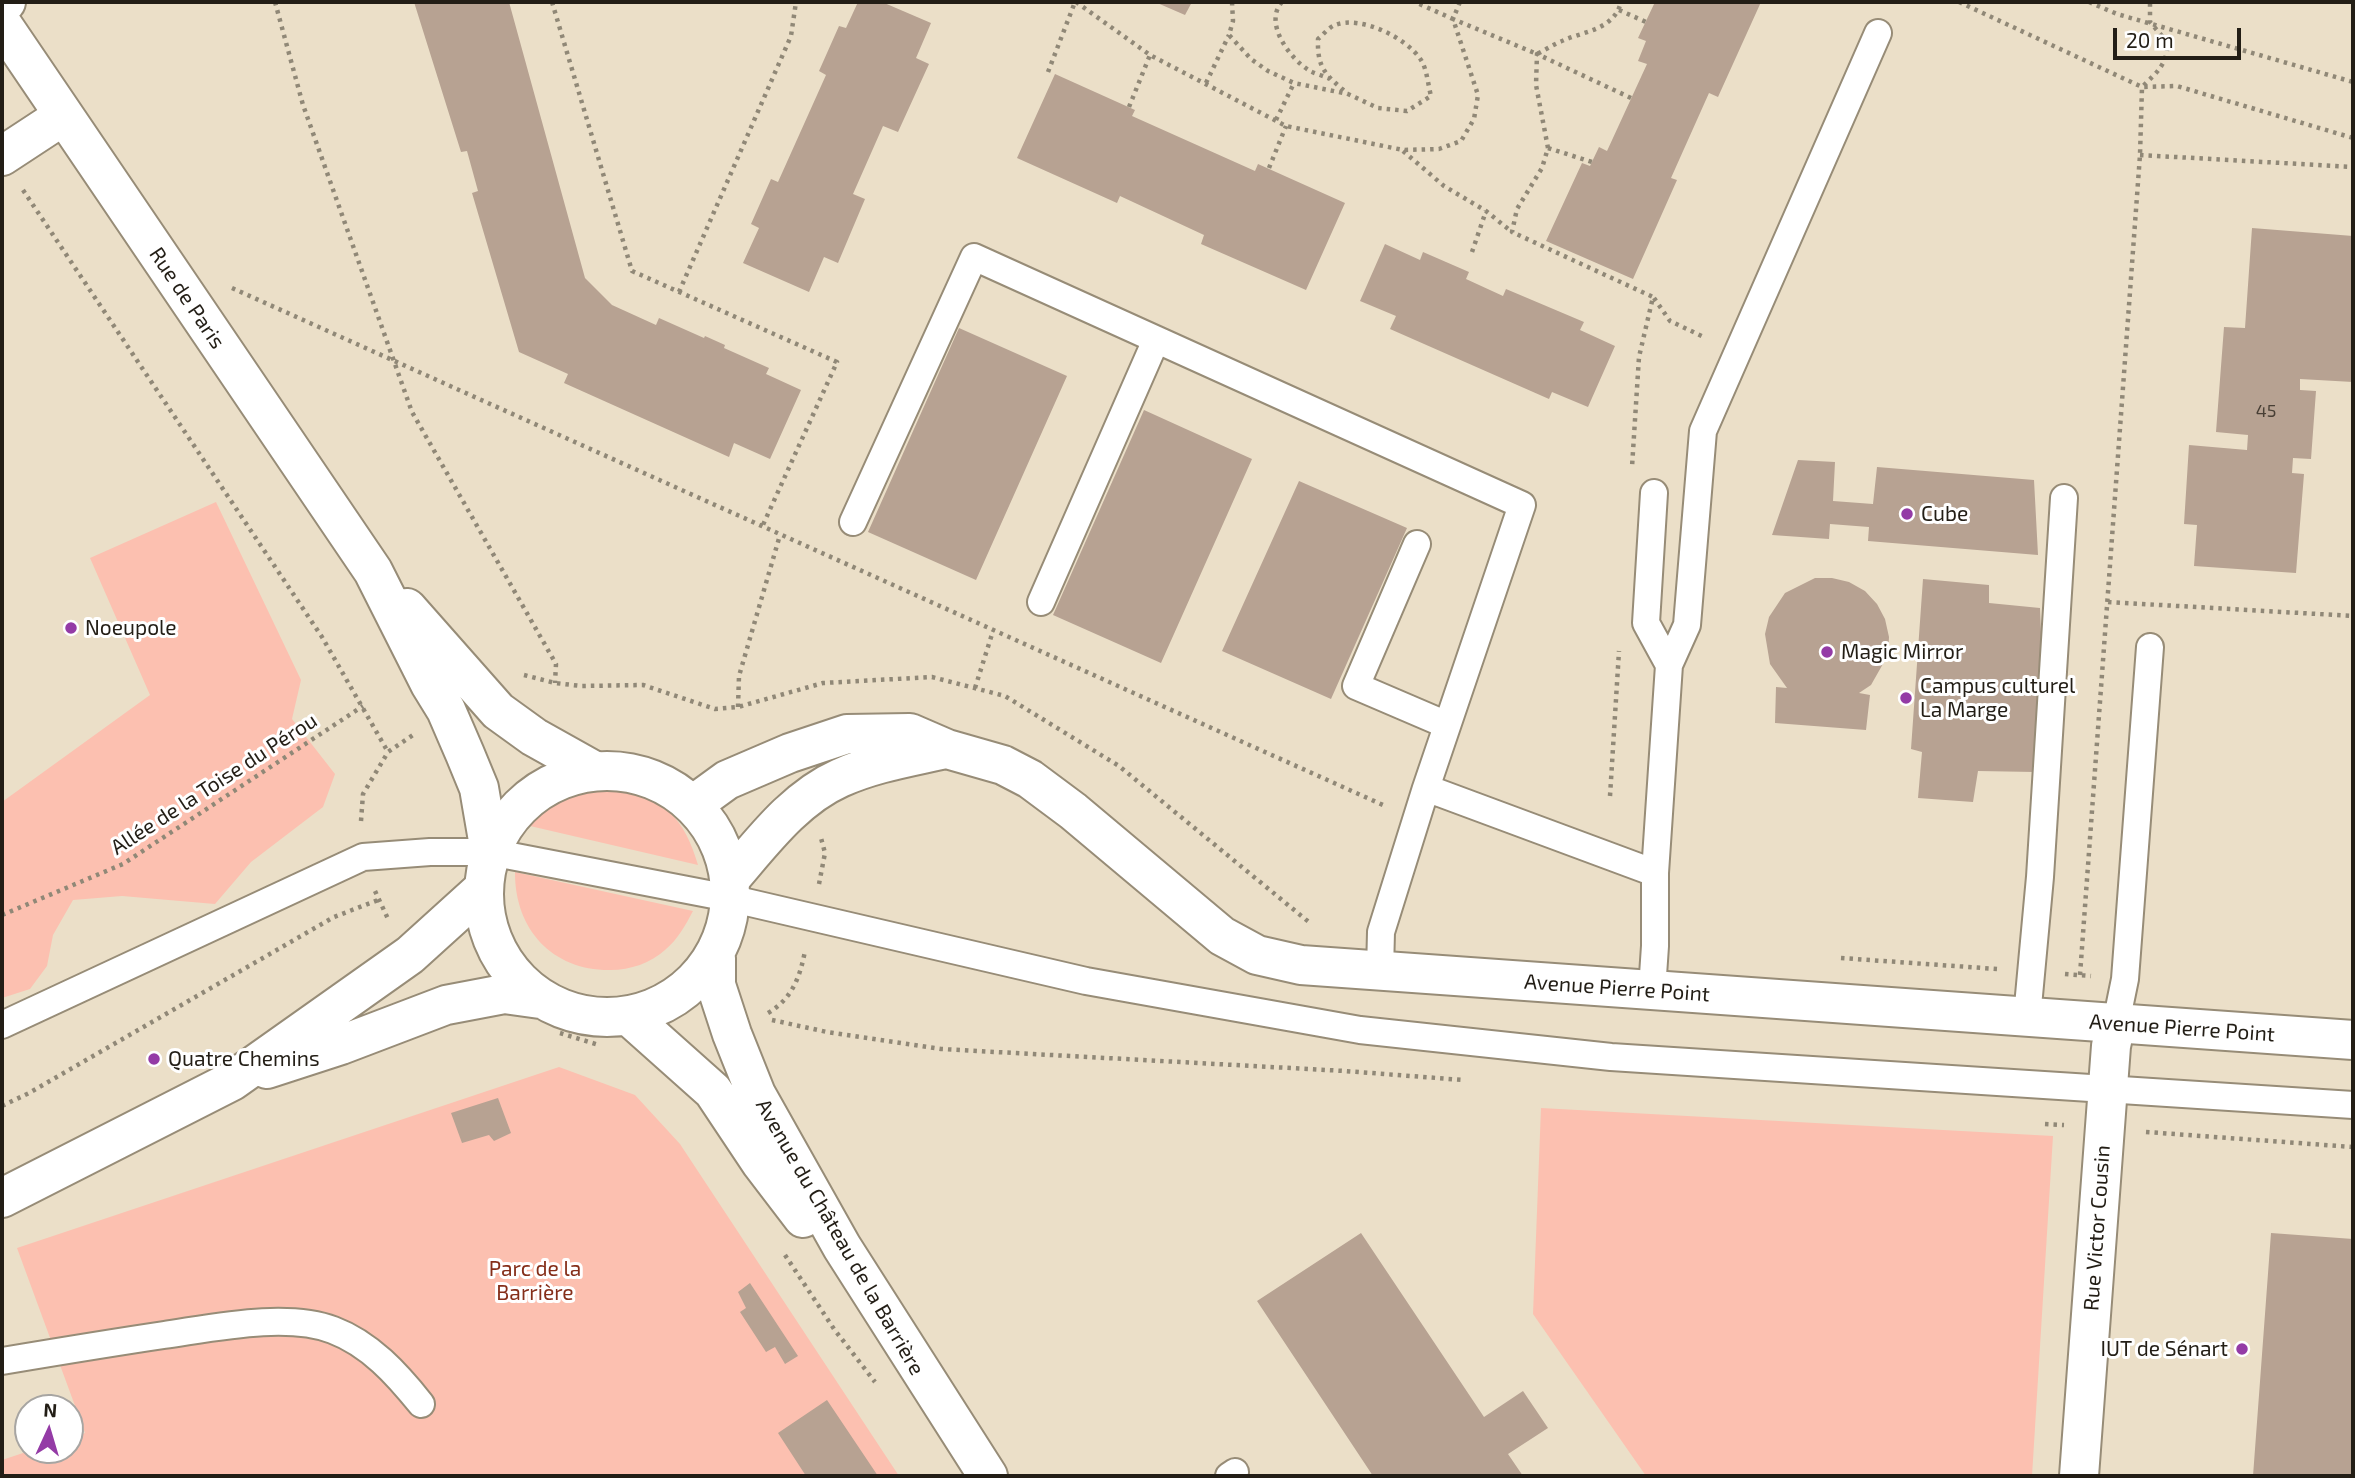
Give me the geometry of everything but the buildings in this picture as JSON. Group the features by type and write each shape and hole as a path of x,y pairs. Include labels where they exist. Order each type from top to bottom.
{"street":[{"name":"Rue de Paris","path":"2,24 373,571 498,711 534,737 593,770"},
{"path":"9,169 63,116"},
{"name":"Rue de Paris","path":"373,571 446,710 479,788 487,870 486,923 496,950 546,1015"},
{"name":"Avenue Pierre Point","path":"694,804 727,780 790,753 846,734 910,733 947,749 1003,765 1030,779 1073,811 1222,936 1257,955 1301,965 2353,1040"},
{"name":"Avenue Pierre Point","path":"731,888 771,832 810,796 838,779 867,767 947,749"},
{"path":"2,1198 232,1081 410,955 487,870 509,818 548,785 593,770 646,776 672,786 694,804 718,834 731,888 716,958 681,995 629,1017 546,1015 504,994 446,1005 341,1045 232,1081"},
{"name":"Avenue du Château de la Barrière","path":"716,958 716,985 756,1094 842,1247 933,1394 988,1476"},
{"name":"Avenue du Château de la Barrière","path":"629,1017 713,1091 761,1163 933,1394"},
{"name":"Rue Victor Cousin","path":"2078,1476 2107,1088 2116,1023"}],"lane":[{"path":"1652,990 1655,873 1669,665 1687,625 1703,431 1878,33"},
{"path":"853,522 974,257 1522,505 1426,788 1381,932 1380,971"},
{"path":"1041,602 1156,340"},
{"path":"1654,493 1647,623 1669,665"},
{"path":"2027,1017 2040,877 2064,498"},
{"path":"1417,544 1356,686 1447,725"},
{"path":"2116,1023 2125,979 2150,647"},
{"path":"1426,788 1655,873"},
{"path":"2,1025 363,857 430,852 487,870 731,888 1086,981 1360,1030 1611,1057 2353,1105"},
{"path":"2,1361 241,1324 295,1322 332,1329 364,1347 394,1371 421,1404"}],"path":[{"path":"275,2 303,105 412,412 556,664 555,683"},
{"path":"552,2 632,271 837,362 762,527"},
{"path":"679,292 791,36 796,2"},
{"path":"1048,72 1075,2 1150,55 1286,126 1402,150 1439,149 1461,141 1474,119 1478,95 1453,19 1460,2"},
{"path":"1206,83 1233,21 1232,2"},
{"path":"1282,2 1278,6 1276,27 1288,52 1309,71 1331,79"},
{"path":"1415,2 1631,98"},
{"path":"1537,54 1564,40 1598,30 1619,10 1621,2"},
{"path":"1959,2 2142,87 2177,86 2353,138"},
{"path":"2089,2 2117,14 2353,82"},
{"path":"2080,975 2140,155 2142,87 2164,65 2167,58 2168,43 2150,22 2150,2"},
{"path":"1619,10 1646,22"},
{"path":"1228,35 1251,60 1268,71 1294,82 1348,94 1378,108 1407,111 1430,96 1423,61 1407,44 1380,28 1358,24 1335,25 1318,39 1318,60 1331,79 1348,94"},
{"path":"1512,232 1517,209 1542,168 1548,148 1536,85 1537,54"},
{"path":"1129,107 1150,55"},
{"path":"1276,120 1294,82"},
{"path":"1269,168 1286,126"},
{"path":"1548,148 1592,162"},
{"path":"1402,150 1444,186 1486,211 1512,232 1653,297 1671,321 1736,352"},
{"path":"2140,155 2353,167"},
{"path":"9,169 321,638 388,752 419,731"},
{"path":"1472,252 1486,211"},
{"path":"231,288 1416,819"},
{"path":"1631,480 1639,357 1653,297"},
{"path":"738,707 739,676 780,536"},
{"path":"2108,602 2353,616"},
{"path":"975,688 993,631"},
{"path":"1610,796 1620,645"},
{"name":"Allée de la Toise du Pérou","path":"2,915 123,864 363,706"},
{"path":"2,1106 334,917 378,900"},
{"path":"546,1015 601,1046"},
{"path":"783,1253 834,1329 881,1390"}],"green space":[{"path":"216,502 301,680 292,719 335,774 323,807 251,862 215,904 122,896 73,900 53,935 47,966 30,989 2,998 2,802 150,695 90,558"},
{"path":"617,786 648,797 670,813 686,835 698,865 530,826 559,801 579,791"},
{"path":"515,872 693,911 674,941 653,959 625,969 590,968 555,955 530,929 517,894"},
{"name":"Parc de la Barrière","path":"559,1067 635,1095 680,1144 899,1476 2,1476 2,1460 14,1456 14,1464 84,1464 84,1394 71,1394 17,1248"},
{"path":"1541,1108 2053,1136 2032,1476 1646,1476 1533,1314"}],"place":[{"name":"Cube","path":"1907,514"},
{"name":"Noeupole","path":"71,628"},
{"name":"Magic Mirror","path":"1827,652"},
{"name":"Campus culturel La Marge","path":"1906,698"},
{"name":"Quatre Chemins","path":"154,1059"},
{"name":"IUT de Sénart","path":"2242,1349"}]}
